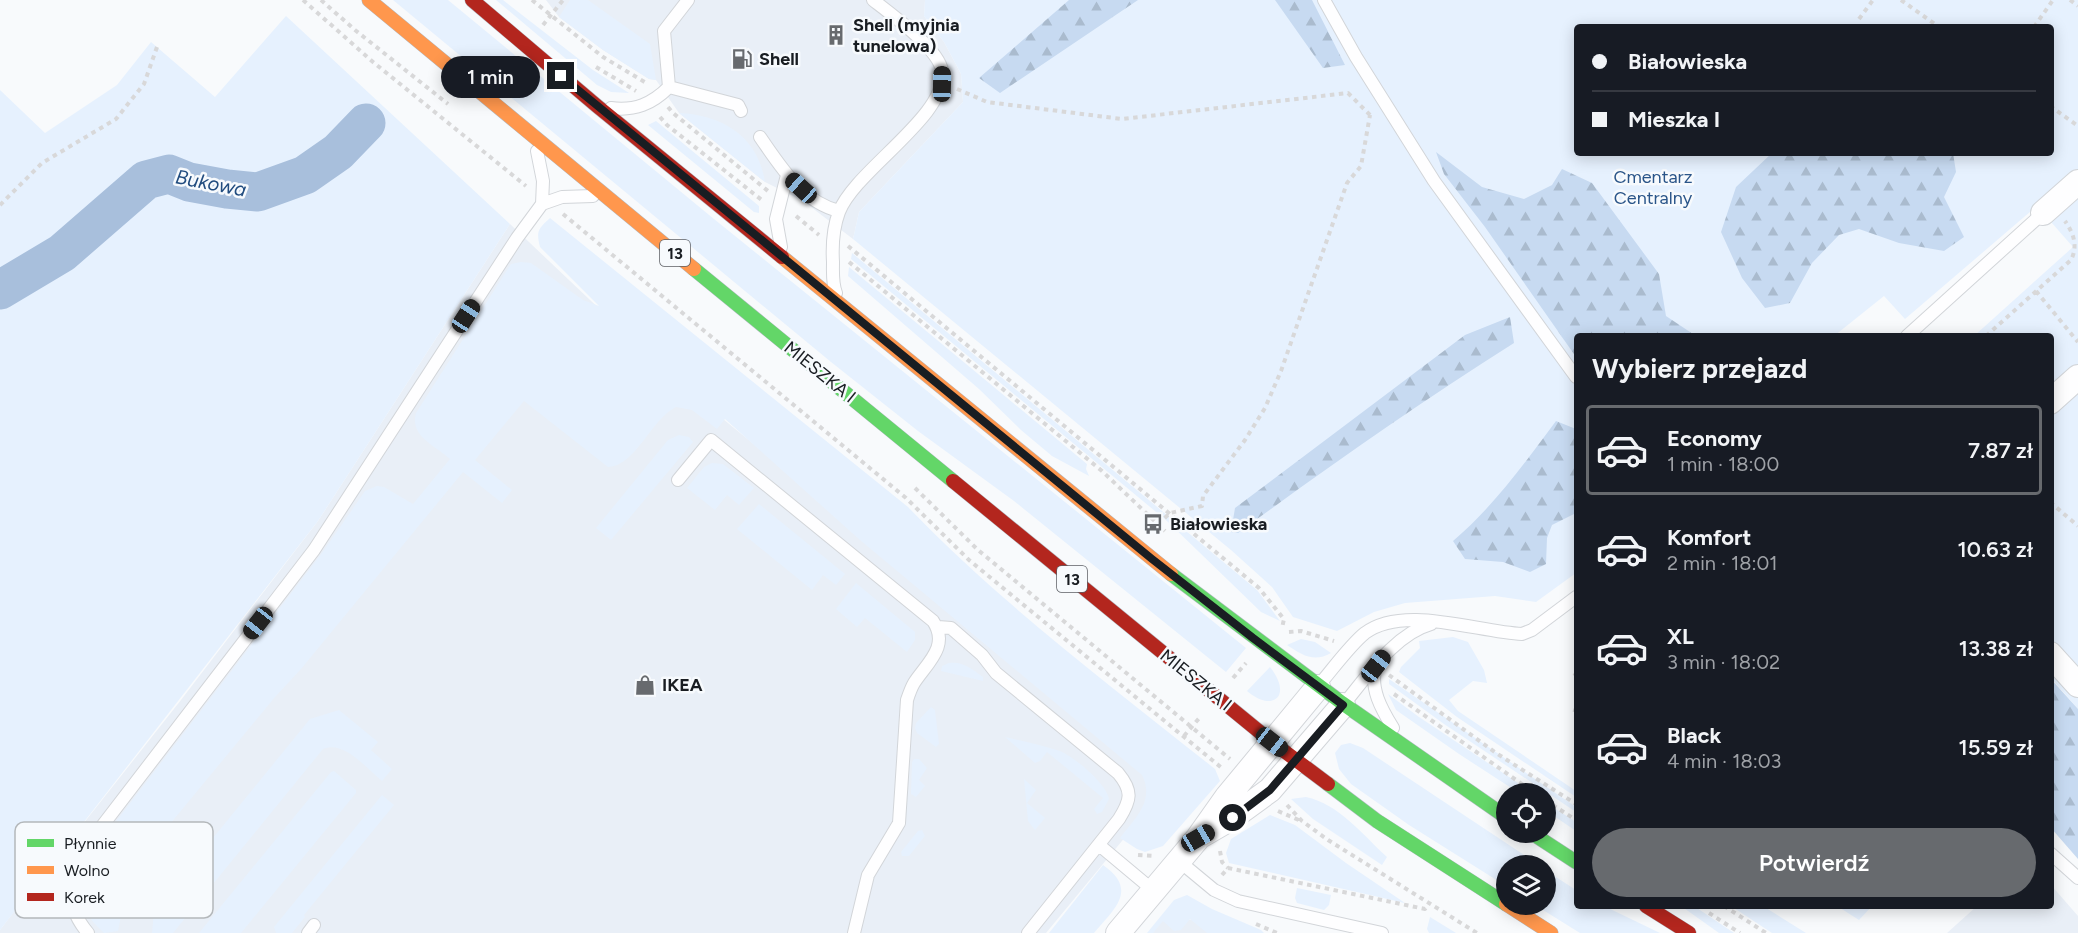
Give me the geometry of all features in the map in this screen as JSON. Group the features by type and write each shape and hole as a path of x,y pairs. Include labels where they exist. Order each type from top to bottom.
{"main road":[{"name":"MIESZKA I","path":"369,0 530,135 1272,742 1377,821 1496,898"},
{"path":"472,0 597,106 1155,562 1318,687 1418,759 1496,810"},
{"path":"1547,843 1574,861"},
{"path":"1651,909 1689,933"},
{"name":"MIESZKA I","path":"1523,915 1551,933"}],"street":[{"path":"2047,209 2078,182"},
{"path":"2054,399 2078,378"},
{"path":"2054,658 2078,685"},
{"path":"1198,838 1227,796 1318,687"},
{"path":"1118,933 1154,891 1170,857 1260,799 1296,761 1343,705"}],"lane":[{"path":"669,87 664,31 688,0"},
{"path":"846,309 835,291 833,280 833,241 839,211 849,195 926,113 942,84 942,70 936,56 902,22 873,0"},
{"path":"1324,0 1394,119 1434,181 1574,374"},
{"path":"597,106 613,109 640,107 649,104 669,87"},
{"path":"669,87 738,105 741,111"},
{"path":"105,822 314,550 517,238 544,201 542,169 530,135"},
{"path":"760,137 787,175 815,201 826,208 839,211"},
{"path":"787,175 776,219 777,235 787,261"},
{"path":"544,201 574,195 587,195 611,201"},
{"path":"1910,333 2047,209"},
{"path":"678,480 711,440 938,627 937,650 912,685 907,700 899,823 867,875 854,933"},
{"path":"1318,687 1363,635 1373,628 1393,622 1420,620 1522,634 1532,630 1574,598"},
{"path":"1418,759 1397,734 1381,707 1374,680 1393,646 1421,627 1441,623"},
{"path":"938,627 951,628 982,655 996,673 1118,773 1129,789 1128,802 1119,819 1028,933"},
{"path":"1343,705 1381,670"},
{"path":"1099,845 1154,891"},
{"path":"1170,857 1214,890 1238,902 1382,933"},
{"path":"2054,857 2078,878"},
{"path":"77,918 88,933"}],"path":[{"path":"303,0 373,62 906,498 969,560 1228,774"},
{"path":"321,0 453,108"},
{"path":"532,0 603,57 653,87"},
{"path":"543,26 563,0"},
{"path":"1859,19 1873,0"},
{"path":"1901,0 1935,24"},
{"path":"2036,24 2053,0"},
{"path":"2070,0 2078,6"},
{"path":"0,205 42,163 116,119 144,84 157,47"},
{"path":"942,84 987,102 1122,119 1348,93 1370,115 1394,119"},
{"path":"2054,109 2078,126"},
{"path":"673,113 765,189"},
{"path":"1158,524 1170,513 1202,506 1203,496 1245,440 1265,408 1281,371 1347,183 1361,166 1370,115"},
{"path":"660,117 763,201"},
{"path":"1989,333 2076,253 2077,245 2074,235 2047,209"},
{"path":"796,216 833,241 1170,513 1259,588 1284,619 1280,632 1314,633 1329,641"},
{"path":"833,241 1102,471 1166,532"},
{"path":"2036,291 2078,342"},
{"path":"915,487 978,550 1237,765"},
{"path":"2054,505 2078,526"},
{"path":"1381,670 1496,753 1574,803"},
{"path":"1390,691 1520,783"},
{"path":"1184,736 1192,727"},
{"path":"1282,800 1302,821 1328,840 1477,933"},
{"path":"1556,807 1574,819"},
{"path":"1273,808 1302,821"},
{"path":"1108,834 1134,854 1147,857 1170,857"},
{"path":"1729,909 1766,933"},
{"path":"1704,910 1740,933"}],"shaded area":[{"path":"546,0 925,0 924,16 944,42 961,74 963,102 859,212 853,239 803,201 765,182 679,113 656,80 649,79 603,50 559,17"},
{"path":"510,224 668,374 1169,784 1046,933 0,933 15,910 15,918 213,918 213,822 85,822 318,521"},
{"path":"2054,888 2078,916 2078,933 1947,933 1974,909 2054,909"},
{"path":"1162,919 1221,920 1261,933 1150,933"}],"green space":[{"path":"393,0 448,0 714,219 1246,648 1226,672 1014,501 918,431 831,362"},
{"path":"496,0 503,0 593,70 629,93 611,92 597,85"},
{"path":"570,0 588,0 650,44 656,80 649,79 603,50 559,17"},
{"name":"Cmentarz Centralny","path":"925,0 2078,0 2078,709 2054,681 2054,333 1977,333 2073,247 2037,206 1905,319 1884,296 1838,333 1574,333 1574,574 1536,602 1495,596 1405,603 1374,612 1337,631 1293,617 1272,587 1231,550 853,239 859,212 963,102 961,74 944,42 924,16"},
{"path":"1069,0 1138,0 1000,93 979,78"},
{"path":"1275,0 1312,0 1345,65 1323,68"},
{"path":"286,16 510,224 318,521 84,822 15,822 15,911 0,930 0,90 45,133 117,85 151,42 215,97"},
{"path":"679,113 710,118 736,131 755,152 765,182"},
{"path":"656,121 759,206 759,213 754,212 648,125"},
{"path":"1436,152 1482,187 1524,199 1552,185 1562,169 1592,183 1659,274 1666,316 1692,333 1574,333 1574,354 1485,227 1444,174"},
{"path":"1769,156 1953,156 1956,172 1944,197 1964,237 1944,251 1899,243 1859,229 1839,235 1812,263 1790,303 1765,308 1742,278 1721,232 1736,187"},
{"path":"550,218 908,507 980,577 1018,610 1215,769 1220,781 1163,846 1145,852 1120,838 1145,801 1145,784 1142,775 860,540 725,419 717,429 692,410 676,407 659,421 627,459 618,465 608,467 524,401 475,460 512,490 502,503 463,472 172,822 116,822 322,553 365,491 377,486 384,487 413,504 450,459 420,434 416,428 416,413 511,264 531,263 583,300 599,306 540,247 538,237 543,225"},
{"path":"852,253 1257,590 1280,621 1261,612 1167,521 851,259"},
{"path":"849,267 1087,464 1086,469 1089,476 1052,456 1021,430 979,389 848,276"},
{"path":"1510,317 1514,343 1374,436 1238,533 1231,532 1235,508 1465,335"},
{"path":"1556,421 1574,428 1574,514 1552,525 1547,538 1546,564 1530,572 1503,562 1465,559 1453,541 1495,499"},
{"path":"679,435 689,437 693,442 611,540 596,528 668,440"},
{"path":"712,463 723,464 754,488 739,505 727,495 715,510 687,488 704,467"},
{"path":"759,504 845,574 836,585 823,575 812,590 737,529"},
{"path":"856,583 915,632 915,640 907,652 865,618 857,627 836,609"},
{"path":"1453,637 1468,642 1484,670 1487,683 1473,681 1449,700 1458,711 1574,790 1574,796 1457,717 1399,672 1420,648 1419,641"},
{"path":"1301,639 1315,642 1331,653 1314,658 1303,655 1287,645"},
{"path":"949,663 967,666 983,677 983,681 941,671 942,666"},
{"path":"1270,667 1277,677 1280,693 1272,701 1265,701 1247,691"},
{"path":"1389,679 1541,783 1532,783 1389,684"},
{"path":"2054,682 2078,709 2078,859 2054,831"},
{"path":"1388,694 1518,783 1504,783 1396,710"},
{"path":"931,707 935,710 939,744 936,747 917,733 915,728 916,723"},
{"path":"339,710 378,742 371,750 392,769 382,781 347,752 331,747 323,749 213,884 213,838 310,719"},
{"path":"1005,737 1060,751 1081,765 1107,793 1109,799 1102,812 1097,814 1094,809 1103,798 1047,752 1040,761 1035,763"},
{"path":"1350,743 1363,748 1496,836 1496,843 1506,843 1524,855 1496,855 1496,880 1409,825 1351,784 1339,769 1335,753 1341,745"},
{"path":"914,759 919,759 927,768 919,780 925,786 916,797 911,794"},
{"path":"334,771 356,790 356,793 241,933 199,933 213,918"},
{"path":"1024,779 1036,790 1027,803 1045,818 1035,830 1028,821"},
{"path":"1556,793 1574,806 1574,811 1556,799"},
{"path":"382,795 394,805 304,915 305,917 292,933 276,933 274,927"},
{"path":"1306,797 1329,806 1350,821 1387,857 1382,865 1313,819 1291,799"},
{"path":"1556,809 1574,821 1574,830 1556,817"},
{"path":"1270,815 1295,825 1405,903 1229,863 1226,853 1231,839"},
{"path":"922,830 925,836 909,856 902,856 901,852 918,831"},
{"path":"1103,865 1114,874 1120,883 1121,891 1120,899 1109,916 1094,933 1049,933"},
{"path":"1556,877 1574,889 1574,909 1610,909 1660,933 1580,933 1551,915 1556,915"},
{"path":"1297,888 1331,895 1329,905 1324,910 1297,903 1295,898"},
{"path":"1187,895 1264,933 1207,933 1190,919 1181,930 1174,931 1163,921 1153,933 1147,933 1174,900"},
{"path":"1685,909 1698,909 1734,933 1719,933"},
{"path":"1736,909 1768,909 1806,933 1772,933"},
{"path":"1842,909 1869,909 1859,920"},
{"path":"1430,917 1456,933 1429,933 1427,929"},
{"path":"90,918 121,918 118,931 104,933"},
{"path":"153,918 185,918 173,933 152,933"}],"waterway":[{"name":"Bukowa","path":"0,290 62,253 146,180 169,174 189,182 258,192 305,175 338,152 366,123"}],"traffic: fast":[{"path":"694,269 953,481"},
{"path":"1171,574 1342,703 1496,810"},
{"path":"1328,784 1377,821 1496,898"},
{"path":"1547,843 1574,861"}],"traffic: slow":[{"path":"369,0 694,269"},
{"path":"782,257 1171,574"},
{"path":"1523,915 1551,933"}],"traffic: jam":[{"path":"472,0 597,106 782,257"},
{"path":"953,481 1272,742 1328,784"},
{"path":"1651,909 1689,933"}],"place":[{"name":"Shell (myjnia tunelowa)","path":"836,35"},
{"name":"Shell","path":"742,59"},
{"name":"Białowieska","path":"1153,524"},
{"name":"IKEA","path":"645,685"}],"route":[{"path":"561,76 1152,559 1343,705 1270,790 1233,818"}]}
